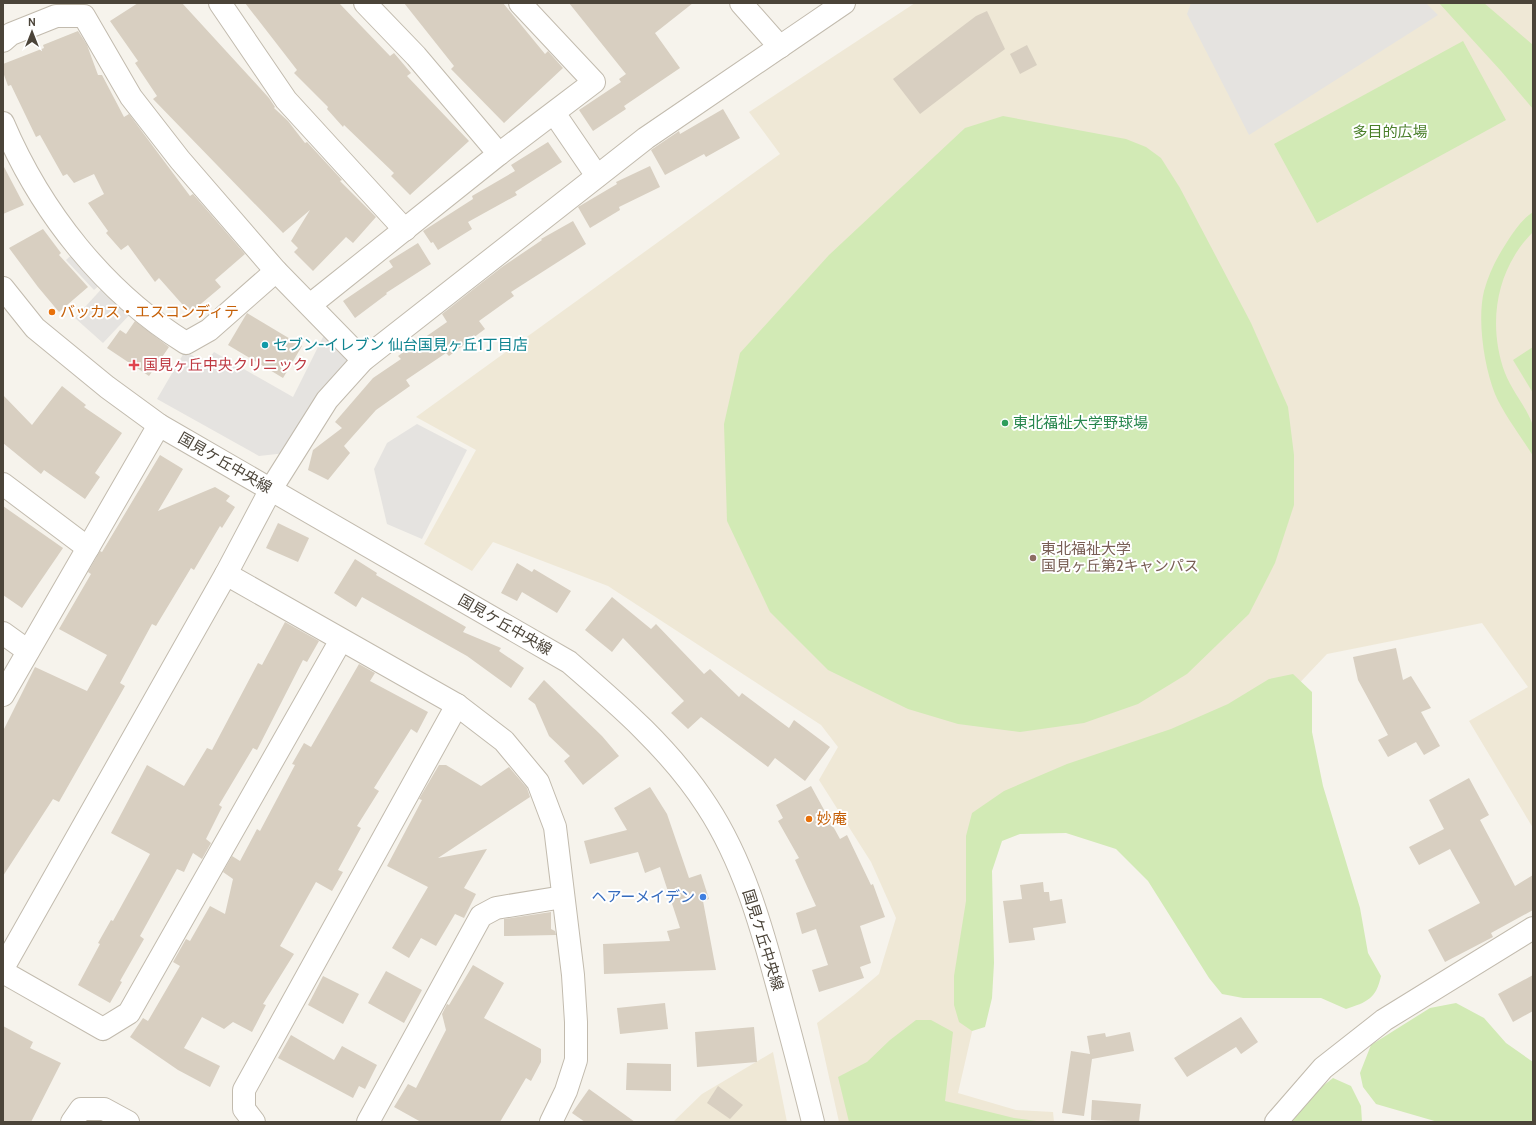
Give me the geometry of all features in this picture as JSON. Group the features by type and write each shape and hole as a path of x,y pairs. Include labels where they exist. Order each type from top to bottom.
{"street":[{"path":"220,3 286,100 405,230"},
{"path":"365,3 416,56 499,154"},
{"path":"310,305 499,154 594,82 520,3"},
{"path":"741,3 780,47"},
{"path":"3,968 226,574 271,489 327,400 363,360 646,138 844,3"},
{"path":"3,41 11,34 56,16 84,16 131,97 180,160 276,270 363,360"},
{"path":"554,113 597,176"},
{"path":"3,122 17,155 72,243 121,295 160,327 186,343 209,330 276,270"},
{"name":"国見ケ丘中央線","path":"3,288 35,328 107,387 159,425 569,662 622,708 675,764 707,806 737,862 760,921 813,1122"},
{"path":"3,695 159,425"},
{"path":"3,484 88,548"},
{"path":"226,574 457,705 504,741 538,782 555,827 573,975 576,1022 576,1060 566,1091 551,1122"},
{"path":"3,633 28,651"},
{"path":"3,972 103,1029 129,1014 341,640"},
{"path":"254,1122 244,1109 244,1090 457,705"},
{"path":"368,1122 481,916 496,908 563,897"},
{"path":"1276,1122 1323,1068 1384,1020 1533,928"},
{"path":"72,1122 81,1109 104,1109 128,1122"}],"shaded area":[{"name":"東北福祉大学 国見ヶ丘第2キャンパス","path":"915,3 1533,3 1533,828 1469,721 1528,687 1482,623 1327,654 1272,712 973,837 991,949 958,1093 1016,1110 1053,1112 1054,1122 839,1122 817,1023 879,974 896,918 871,862 819,780 838,747 821,725 608,586 493,542 472,571 424,544 476,450 416,417 780,154 749,112"},
{"path":"1191,3 1426,3 1438,15 1249,135 1187,14"},
{"path":"76,251 104,281 94,290 66,260"},
{"path":"106,284 134,310 103,343 75,318"},
{"path":"324,335 347,353 348,363 286,453 259,456 157,399 185,351 205,363 214,352 293,397"},
{"path":"417,424 467,450 422,539 387,524 374,469 387,443"},
{"path":"773,1052 787,1122 673,1122 702,1094"}],"green space":[{"path":"1439,3 1484,3 1533,45 1533,109 1501,71"},
{"name":"多目的広場","path":"1463,41 1506,120 1317,223 1274,144"},
{"name":"東北福祉大学野球場","path":"1003,116 1126,139 1146,147 1161,158 1180,188 1251,323 1288,407 1294,455 1294,505 1275,563 1249,614 1187,674 1138,704 1084,723 1020,732 958,724 908,709 828,670 770,612 727,521 724,424 740,353 829,255 965,128"},
{"path":"1533,212 1533,232 1520,247 1510,263 1498,298 1496,317 1497,336 1505,373 1526,410 1533,427 1533,456 1508,418 1495,394 1485,357 1481,315 1484,291 1494,265 1515,230 1525,218"},
{"path":"1533,347 1533,393 1513,360"},
{"path":"1293,674 1312,692 1312,732 1323,786 1360,908 1368,953 1381,976 1379,984 1373,995 1365,1002 1346,1009 1321,998 1243,998 1222,994 1209,978 1148,881 1116,849 1066,833 1020,834 1002,841 992,871 994,963 992,998 985,1027 972,1031 959,1022 954,1005 954,976 966,901 966,836 972,813 1004,791 1067,764 1171,729 1228,704 1269,679"},
{"path":"1456,1003 1484,1018 1506,1043 1533,1062 1533,1122 1438,1122 1376,1104 1363,1087 1360,1073 1371,1045 1430,1008"},
{"path":"916,1020 931,1020 953,1032 945,1101 1014,1118 1044,1122 849,1122 838,1077 867,1062 890,1040"},
{"path":"1333,1078 1351,1086 1361,1106 1362,1122 1288,1122 1310,1096"}],"building":[{"path":"138,3 182,3 269,98 275,107 274,108 288,121 305,143 307,142 342,180 340,181 376,217 353,243 346,237 313,271 294,252 298,248 291,241 310,210 283,233 153,99 157,96 135,63 138,61 110,21"},
{"path":"245,3 339,3 390,56 394,53 411,73 407,76 469,141 410,195 391,176 394,173 344,125 343,127 327,109 328,107 294,73 297,70"},
{"path":"404,3 503,3 545,54 548,51 563,68 504,123 451,69 454,66"},
{"path":"569,3 693,3 655,33 680,68 624,106 626,109 593,131 579,110 621,82 619,79 626,74"},
{"path":"987,11 1005,49 920,114 893,79 976,16"},
{"path":"78,31 87,45 98,75 102,75 124,117 129,114 190,196 193,194 245,254 215,280 221,287 190,313 159,278 155,282 128,245 121,250 106,233 108,231 88,203 104,194 94,174 74,183 67,174 63,176 40,135 36,137 11,85 8,86 3,72 3,64 44,48 43,45"},
{"path":"1027,45 1037,65 1020,74 1010,54"},
{"path":"723,109 740,138 706,157 704,154 665,175 651,150 679,131 680,134"},
{"path":"548,142 562,162 515,192 517,195 468,222 472,229 438,250 433,242 431,243 423,231 473,199 472,196 515,171 511,165"},
{"path":"3,165 24,205 3,214"},
{"path":"650,166 660,187 619,207 620,210 590,228 578,207 617,184 616,182"},
{"path":"573,221 586,244 511,292 514,296 479,321 485,329 449,356 446,353 406,380 410,386 376,410 344,446 350,453 328,480 308,470 313,450 342,428 335,422 373,378 401,359 398,356 447,322 442,314 475,288 502,267 542,240 541,239"},
{"path":"43,229 61,253 59,255 88,287 59,312 9,248"},
{"path":"418,243 431,264 386,293 387,294 355,318 343,301 393,267 389,261"},
{"name":"セブン-イレブン 仙台国見ヶ丘1丁目店","path":"247,313 302,346 283,378 228,345"},
{"path":"135,321 169,347 149,376 107,348 120,330 126,334"},
{"path":"62,386 86,405 84,407 122,433 95,473 100,477 85,499 44,470 41,474 3,443 3,395 32,425"},
{"path":"160,455 183,469 158,511 215,487 230,496 226,501 235,507 222,528 220,526 194,570 191,568 156,626 152,624 120,683 125,686 59,802 53,799 3,876 3,731 35,667 87,691 107,655 59,629 91,574 88,572 100,551 102,552"},
{"path":"3,506 63,548 22,608 3,595"},
{"path":"278,523 309,538 298,562 266,548"},
{"path":"355,559 377,573 376,575 466,627 463,632 501,648 499,651 524,668 511,688 467,656 362,597 356,607 334,593"},
{"path":"517,563 532,572 534,569 571,591 557,613 522,592 517,601 501,593"},
{"path":"612,597 651,629 656,624 704,674 710,669 739,697 742,693 789,728 794,720 830,747 805,781 775,758 768,767 701,717 688,729 671,713 684,701 623,638 612,652 585,630"},
{"path":"285,622 319,641 307,662 303,660 257,750 253,748 219,805 222,807 206,839 211,843 202,859 193,853 184,872 177,869 140,936 144,939 120,981 122,982 110,1003 78,985 100,944 98,943 111,920 113,921 150,854 111,833 147,765 184,786 207,748 212,750 258,663 262,665"},
{"path":"1396,648 1403,680 1411,676 1431,708 1421,712 1440,746 1424,755 1416,742 1388,757 1378,740 1388,735 1358,680 1353,657"},
{"path":"359,664 375,673 370,681 428,712 417,733 411,729 374,788 379,791 357,826 361,828 338,870 343,872 332,891 316,882 280,946 294,954 263,1004 266,1005 252,1032 233,1022 224,1029 202,1017 184,1048 220,1066 210,1087 178,1070 130,1037 143,1018 148,1021 180,966 173,962 186,939 190,941 210,906 225,914 233,879 223,872 232,856 240,861 257,829 260,831 295,765 292,764 304,743 311,747"},
{"path":"544,680 602,736 619,756 583,785 564,761 570,756 549,736 535,704 528,699"},
{"path":"439,765 446,765 481,786 509,767 527,788 530,797 438,858 487,849 464,888 476,894 464,918 455,914 436,946 421,938 409,958 392,948 428,887 387,866 422,800 419,799"},
{"path":"1469,778 1489,815 1480,820 1515,886 1533,875 1533,910 1491,933 1493,937 1445,962 1428,930 1480,903 1450,849 1419,865 1409,847 1444,829 1429,800"},
{"path":"811,786 840,839 847,835 871,885 873,884 885,917 860,926 871,963 860,967 864,978 819,992 812,970 828,965 816,929 802,934 796,913 816,906 795,860 799,858 778,821 783,818 776,805"},
{"path":"650,787 667,814 689,878 701,874 709,899 703,901 716,970 604,974 603,944 670,941 667,931 680,928 660,867 645,873 638,852 590,864 584,841 627,830 614,808"},
{"path":"1043,882 1044,892 1049,892 1050,901 1062,899 1066,923 1033,928 1035,940 1009,943 1003,901 1022,899 1020,885"},
{"path":"551,912 551,929 555,931 556,935 504,936 504,919"},
{"path":"473,965 504,983 484,1018 541,1049 541,1062 531,1081 526,1078 500,1122 421,1122 394,1107 408,1084 416,1088 446,1030 442,1014"},
{"path":"386,971 422,990 404,1023 368,1003"},
{"path":"1533,975 1533,1011 1513,1022 1498,994"},
{"path":"323,976 359,994 343,1024 308,1005"},
{"path":"665,1003 668,1029 620,1034 617,1008"},
{"path":"1241,1017 1258,1042 1241,1054 1236,1047 1187,1077 1174,1058"},
{"path":"3,1026 33,1042 30,1048 61,1063 31,1122 3,1122"},
{"path":"754,1027 757,1062 697,1067 695,1032"},
{"path":"1130,1032 1134,1051 1092,1059 1084,1116 1062,1113 1071,1051 1090,1054 1087,1036 1105,1033 1106,1037"},
{"path":"291,1035 334,1060 342,1046 377,1065 365,1089 359,1086 353,1098 278,1058"},
{"path":"627,1063 671,1064 671,1091 626,1090"},
{"path":"718,1086 743,1105 730,1119 707,1103"},
{"path":"589,1089 635,1122 585,1122 572,1113"},
{"path":"1092,1100 1141,1104 1139,1122 1091,1120"}],"place":[{"name":"バッカス・エスコンディテ","path":"52,312"},
{"name":"セブン-イレブン 仙台国見ヶ丘1丁目店","path":"265,345"},
{"name":"国見ヶ丘中央クリニック","path":"134,365"},
{"name":"東北福祉大学野球場","path":"1005,423"},
{"name":"東北福祉大学 国見ヶ丘第2キャンパス","path":"1033,558"},
{"name":"妙庵","path":"809,819"},
{"name":"ヘアーメイデン","path":"703,897"}]}
